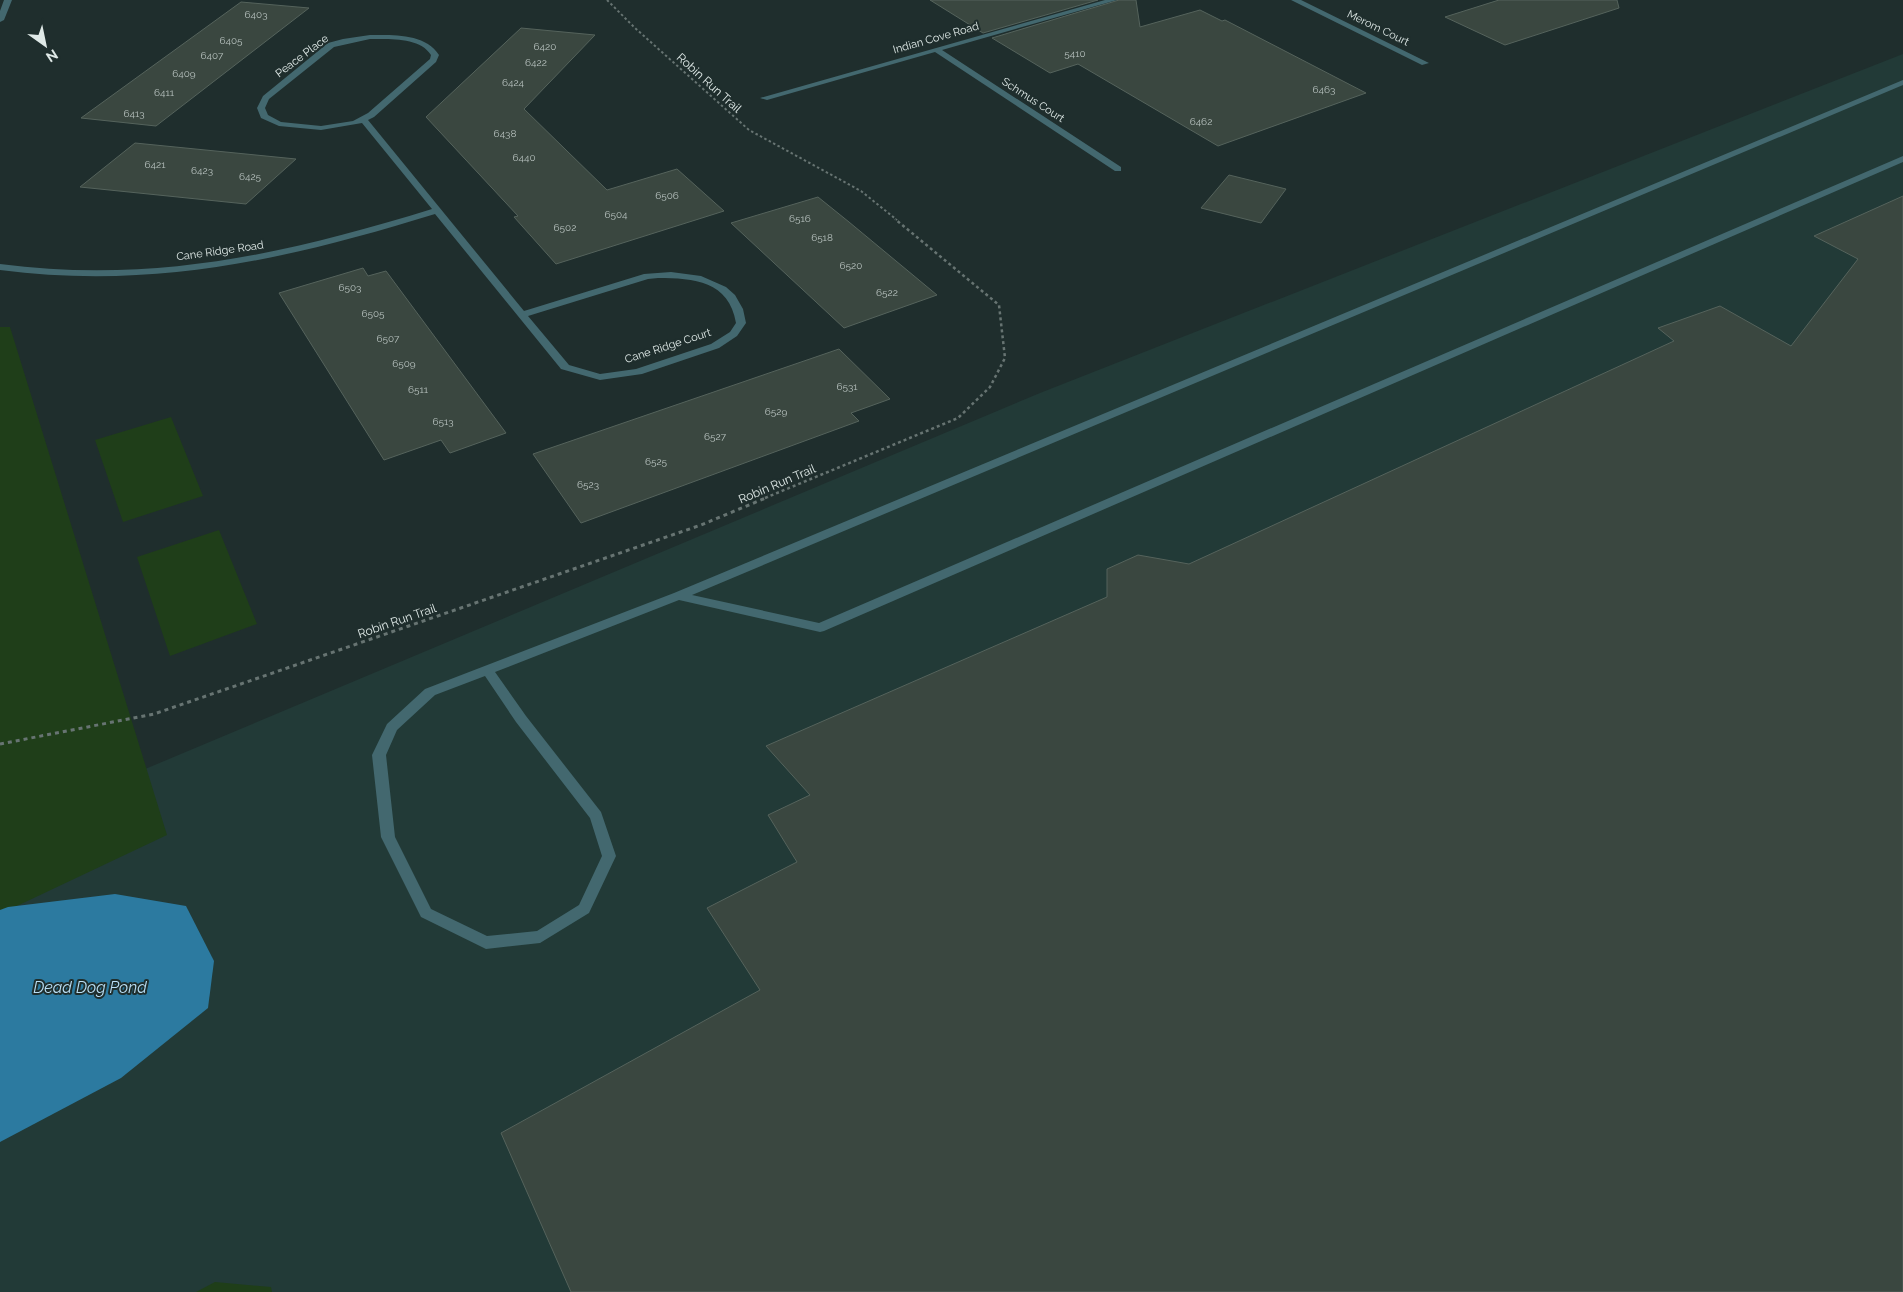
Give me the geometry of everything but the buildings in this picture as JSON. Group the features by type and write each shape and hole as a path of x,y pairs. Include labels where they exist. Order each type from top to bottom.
{"street":[{"path":"0,20 8,0"},
{"name":"Indian Cove Road","path":"764,98 1113,0"},
{"name":"Merom Court","path":"1295,0 1425,64"},
{"name":"Peace Place","path":"370,36 421,42 431,47 435,55 432,60 364,120 341,126 314,128 273,122 264,116 260,108 266,98 327,48 343,41 370,36"},
{"name":"Schmus Court","path":"937,50 1118,169"},
{"path":"487,669 521,719 596,816 609,856 584,908 540,937 486,943 426,913 388,837 379,754 392,727 430,692 487,669 678,596 1903,82"},
{"path":"364,120 438,210"},
{"path":"678,596 820,628 1903,158"},
{"name":"Cane Ridge Road","path":"0,267 96,274 148,272 235,262 320,244 438,210"},
{"name":"Cane Ridge Court","path":"438,210 522,315 565,367 600,377 638,372 715,346 734,334 741,323 737,307 723,290 696,277 678,274 647,276 522,315"}],"path":[{"name":"Robin Run Trail","path":"0,744 154,714 702,525 958,418 990,387 1005,358 999,305 861,191 749,130 635,28 607,0"}],"shaded area":[{"path":"1903,54 1903,1292 0,1292 0,830 1040,393"}],"green space":[{"path":"0,327 10,327 167,835 0,914"},
{"path":"171,417 203,496 123,522 95,440"},
{"path":"219,530 257,624 170,656 137,557"},
{"path":"215,1282 271,1287 272,1292 196,1292"}],"water":[{"name":"Dead Dog Pond","path":"115,894 186,906 214,961 208,1008 121,1078 0,1142 0,910 8,907"}]}
